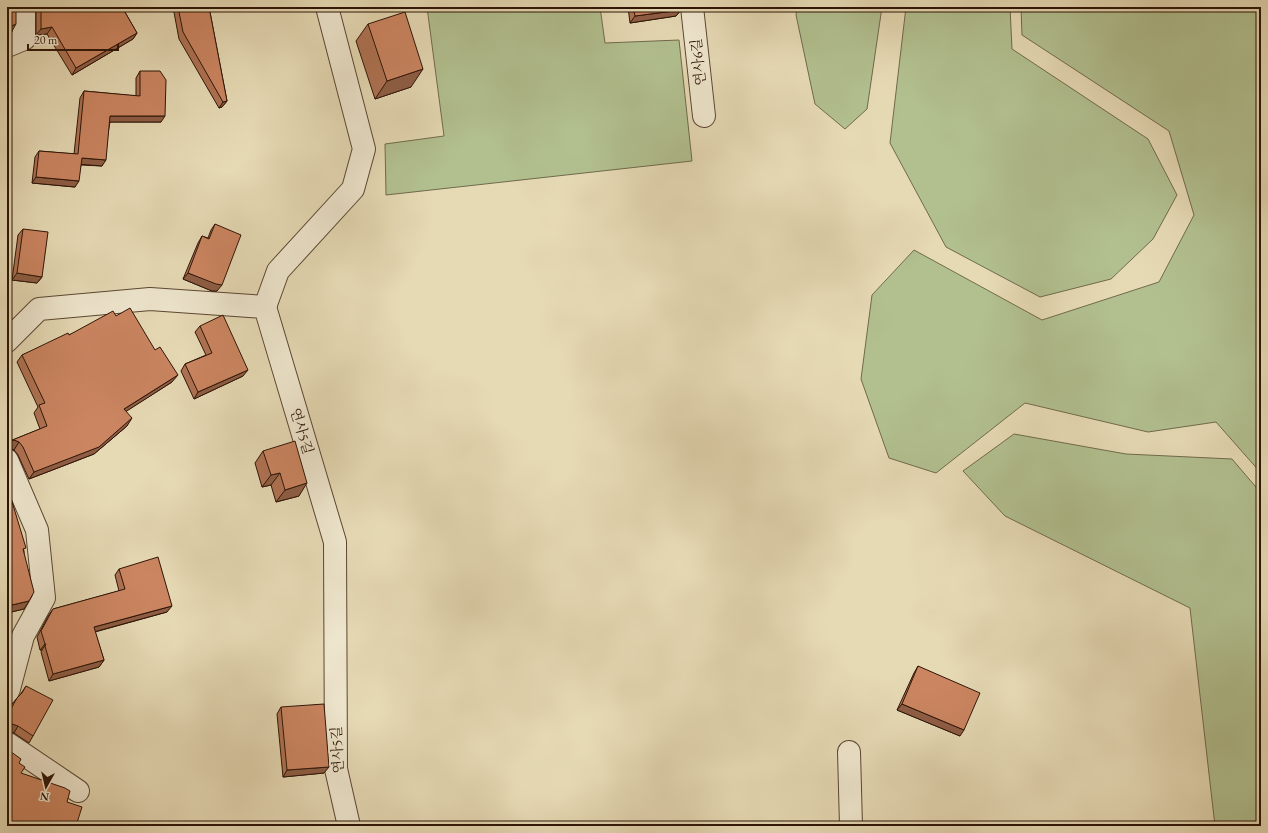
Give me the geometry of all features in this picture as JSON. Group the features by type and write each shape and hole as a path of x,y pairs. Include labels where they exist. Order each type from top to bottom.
{"lane":[{"path":"7,46 24,39 24,7"},
{"path":"7,341 39,308 150,299 265,308 278,272 353,189 364,149 327,7"},
{"name":"연사6길","path":"692,7 704,116"},
{"name":"연사5길","path":"265,308 336,542 336,770 349,826"},
{"path":"7,460 37,530 44,598 23,636 7,693"},
{"path":"7,743 78,791"},
{"path":"849,752 851,826"}],"green space":[{"path":"427,7 600,7 605,43 679,40 692,161 386,195 385,144 444,136"},
{"path":"797,7 882,7 867,109 845,129 815,104 796,15"},
{"path":"906,7 1010,7 1012,49 1148,139 1177,195 1153,239 1111,279 1040,297 946,247 890,143"},
{"path":"1021,7 1261,7 1261,473 1216,422 1148,432 1025,403 936,473 889,458 861,379 872,295 914,250 1042,320 1159,282 1194,215 1169,131 1022,35"},
{"path":"1014,434 1126,454 1232,459 1261,493 1261,826 1215,826 1190,608 1005,516 963,471"}],"building":[{"path":"7,7 16,7 16,24 7,28"},
{"path":"41,7 122,7 137,33 76,68 52,27 41,29"},
{"path":"178,7 209,7 227,101 223,102 183,32"},
{"path":"633,7 680,7 681,10 635,16"},
{"path":"405,12 423,69 387,81 368,24"},
{"path":"140,71 160,71 166,80 165,116 110,116 106,160 82,158 79,181 36,177 39,151 78,154 84,91 140,96"},
{"path":"215,224 241,235 222,285 188,273 202,236 209,239"},
{"path":"23,229 48,232 42,277 17,273"},
{"path":"130,308 155,350 160,347 178,375 124,409 132,418 99,447 34,472 23,447 19,442 14,440 10,441 47,426 39,405 45,403 22,355 68,333 69,335 113,311 116,316"},
{"path":"223,315 248,370 198,392 185,364 212,353 200,326"},
{"path":"295,441 307,483 285,490 280,473 271,475 263,451"},
{"path":"7,471 11,481 7,482"},
{"path":"7,485 26,548 23,549 34,592 29,601 12,605 7,584"},
{"path":"158,557 172,606 94,627 104,660 53,674 45,646 46,644 41,631 53,609 125,589 119,569"},
{"path":"918,666 980,693 964,730 902,704"},
{"path":"26,686 53,700 33,736 18,726 12,724 7,725 7,716"},
{"path":"324,704 329,767 287,770 281,707"},
{"path":"7,749 21,759 19,763 25,767 21,773 70,791 67,802 82,807 76,826 7,826"}]}
